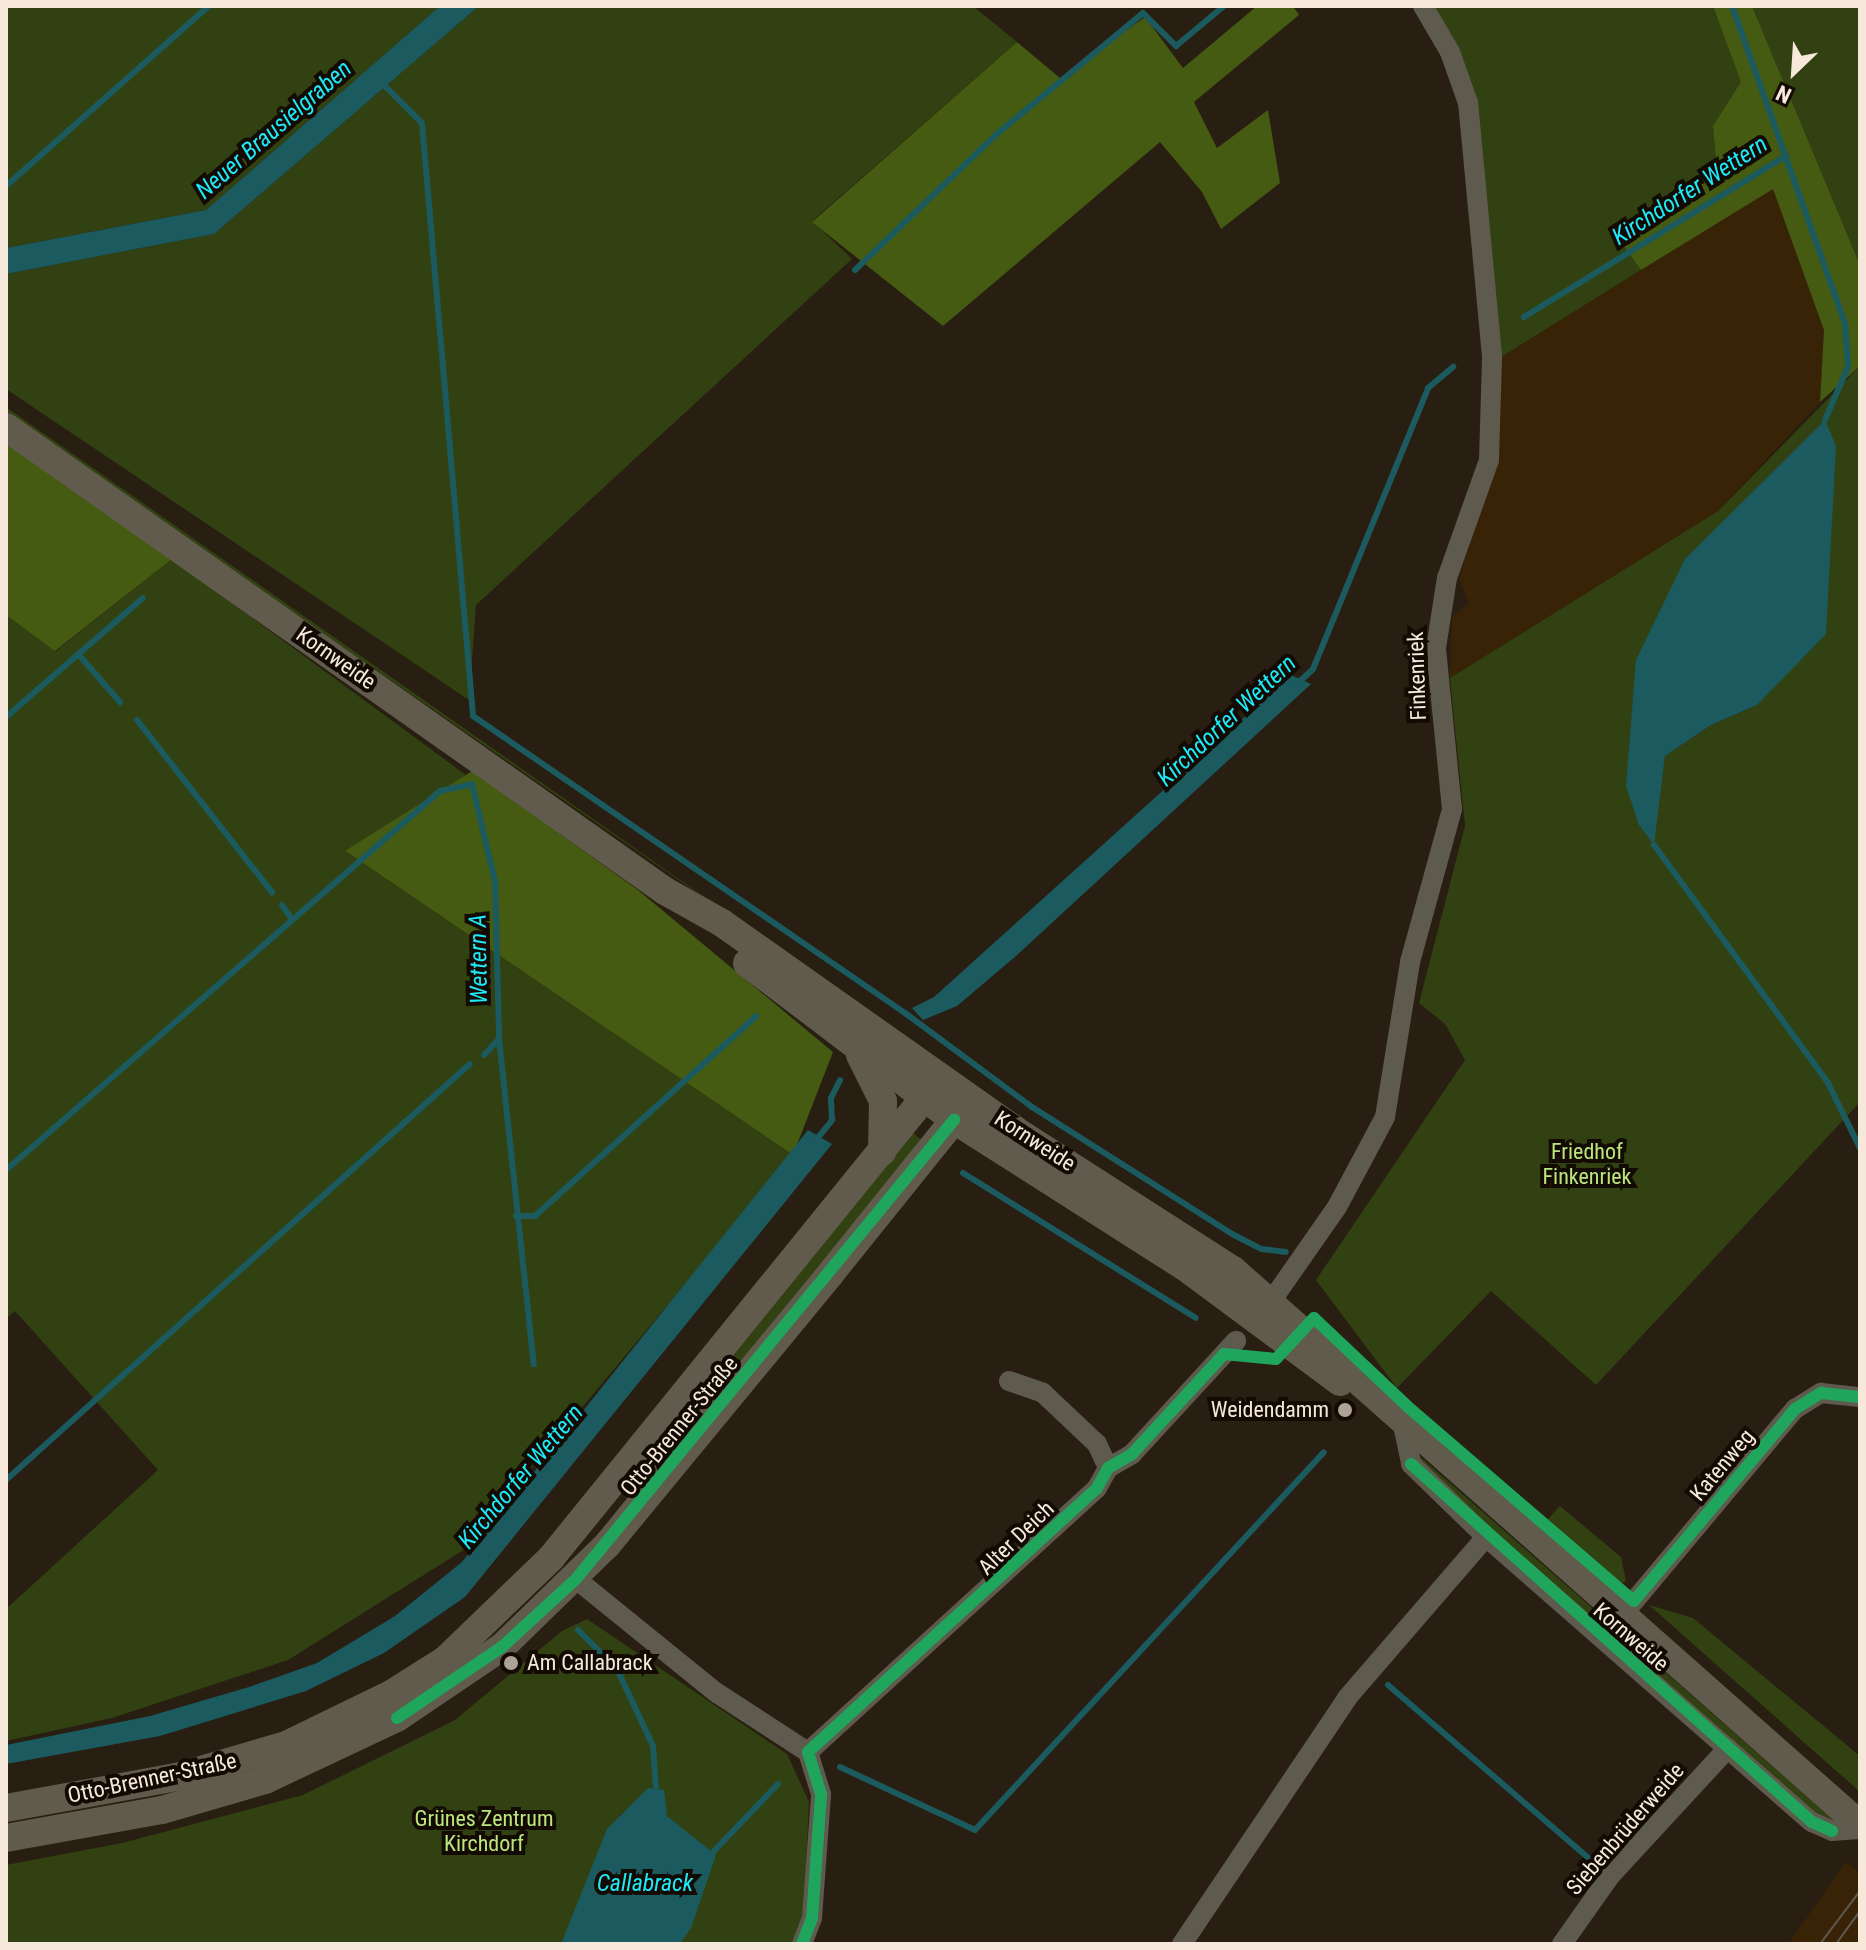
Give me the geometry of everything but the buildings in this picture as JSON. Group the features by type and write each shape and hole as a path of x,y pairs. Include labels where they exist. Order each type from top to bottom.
{"main road":[{"name":"Kornweide","path":"6,427 665,891 722,923 1265,1310 1396,1418 1860,1827"},
{"name":"Kornweide","path":"665,891 714,937 954,1120 1265,1310"},
{"path":"847,1038 883,1101 882,1152"},
{"path":"924,1098 955,1088 954,1120"},
{"name":"Otto-Brenner-Straße","path":"6,1808 215,1768 322,1728 445,1660 551,1558 924,1098"},
{"name":"Otto-Brenner-Straße","path":"6,1838 204,1800 326,1755 449,1686 576,1579 954,1120"},
{"path":"551,1558 576,1579"}],"street":[{"name":"Finkenriek","path":"1265,1310 1351,1185 1385,1117 1406,982 1452,809 1437,638 1447,578 1489,460 1494,388 1468,103 1450,52 1423,6"},
{"name":"Alter Deich","path":"808,1752 960,1619 1097,1488 1108,1468 1132,1454 1236,1341"},
{"path":"1009,1381 1043,1393 1097,1444 1108,1468"},
{"name":"Katenweg","path":"1620,1618 1795,1409 1821,1393 1860,1397"},
{"name":"Kornweide","path":"1396,1418 1411,1464 1486,1537 1812,1822 1832,1831 1860,1827"},
{"path":"1182,1944 1347,1698 1486,1537"},
{"path":"576,1579 717,1693 808,1752 821,1794 812,1918 802,1944"},
{"name":"Siebenbrüderweide","path":"1562,1944 1610,1876 1728,1748"}],"shaded area":[{"path":"1773,188 1824,330 1820,402 1718,511 1450,678 1452,617 1469,603 1459,579 1498,451 1501,357"},
{"path":"1846,1862 1860,1873 1860,1944 1788,1944"}],"green space":[{"path":"6,6 440,6 206,210 6,248"},
{"path":"479,6 973,6 1017,42 812,221 852,259 476,605 469,700 6,389 6,274 214,234"},
{"path":"1257,6 1293,6 1299,15 1194,102 1217,148 1268,110 1280,183 1221,229 1202,192 1160,142 943,326 812,222 1017,42 1060,78 1145,17 1183,68"},
{"path":"1429,6 1713,6 1742,82 1713,126 1716,162 1616,234 1641,270 1501,357 1474,102"},
{"path":"1713,6 1752,6 1860,265 1860,366 1820,402 1824,330 1773,189 1641,270 1615,234 1716,162 1713,126 1741,82"},
{"path":"1752,6 1860,6 1860,265 1817,162"},
{"name":"Friedhof Finkenriek","path":"1860,366 1860,1102 1596,1385 1491,1291 1397,1388 1316,1280 1465,1060 1445,1024 1419,1003 1465,826 1450,678 1718,511","holes":["1825,421 1757,705 1711,725 1665,756 1660,789 1685,559"]},
{"path":"6,407 837,990 6,413"},
{"path":"6,441 172,559 55,651 6,615"},
{"path":"172,559 466,775 346,852 793,1155 462,1551 288,1660 112,1718 6,1741 6,1609 158,1470 15,1311 6,1319 6,615 56,651"},
{"path":"472,771 638,890 833,1052 793,1155 345,851"},
{"path":"911,1131 924,1142 619,1517 614,1514 692,1417 720,1368"},
{"path":"1417,1454 1838,1824 1829,1825 1424,1473"},
{"path":"1560,1506 1621,1557 1626,1581 1620,1584 1547,1520"},
{"path":"1649,1605 1693,1618 1860,1756 1860,1792"},
{"name":"Grünes Zentrum Kirchdorf","path":"587,1619 787,1754 809,1802 804,1913 792,1944 680,1944 708,1866 703,1848 667,1816 663,1803 643,1796 620,1815 561,1944 6,1944 6,1865 122,1843 303,1795 455,1720 562,1631"}],"water":[{"path":"440,6 479,6 214,234 6,274 6,248 206,210"},
{"path":"1825,420 1836,446 1826,634 1757,705 1711,725 1665,756 1654,845 1639,825 1626,786 1636,660 1685,559"},
{"path":"1291,675 1311,684 1016,956 957,1006 923,1020 912,1008 934,997"},
{"path":"808,1130 832,1144 465,1597 384,1653 306,1691 160,1736 6,1764 6,1745 150,1716 249,1687 317,1663 395,1616 462,1562"},
{"name":"Callabrack","path":"648,1788 664,1790 667,1816 716,1855 691,1928 680,1944 561,1944 607,1829"}],"waterway":[{"path":"6,186 209,6"},
{"path":"855,270 998,133 1143,13 1176,46 1224,6"},
{"path":"1732,6 1845,324 1848,367 1825,420"},
{"path":"381,82 422,123 473,716 905,1013 1032,1107 1234,1235 1262,1249 1286,1252"},
{"name":"Kirchdorfer Wettern","path":"1524,317 1786,156"},
{"name":"Kirchdorfer Wettern","path":"1297,684 1313,669 1428,388 1453,367"},
{"path":"6,717 143,598"},
{"path":"78,654 120,702"},
{"path":"137,720 272,892"},
{"name":"Wettern A","path":"6,1170 440,791 472,784 495,881 499,1039 534,1364"},
{"path":"1654,845 1828,1083 1860,1148"},
{"path":"282,905 291,918"},
{"path":"516,1216 535,1216 756,1016"},
{"path":"484,1055 499,1039"},
{"path":"6,1480 470,1064"},
{"name":"Kirchdorfer Wettern","path":"816,1140 832,1120 831,1098 840,1080"},
{"path":"963,1173 1196,1318"},
{"path":"840,1767 975,1830 1324,1452"},
{"path":"578,1630 617,1669 653,1746 656,1789"},
{"path":"1388,1685 1594,1863"},
{"path":"713,1852 778,1784"}],"tram line":[{"path":"1820,1944 1860,1891"},
{"path":"1836,1944 1860,1911"}],"cycle path":[{"path":"397,1718 502,1647 576,1579 954,1120"},
{"path":"802,1944 812,1918 821,1794 808,1752 1097,1488 1108,1468 1132,1454 1224,1354 1276,1359 1314,1318 1407,1406 1634,1601 1795,1409 1821,1393 1860,1397"},
{"path":"1411,1464 1812,1822 1832,1831"}],"place":[{"name":"Weidendamm","path":"1345,1410"},
{"name":"Am Callabrack","path":"511,1663"}],"water label":[{"name":"Neuer Brausielgraben","path":"274,130"}]}
